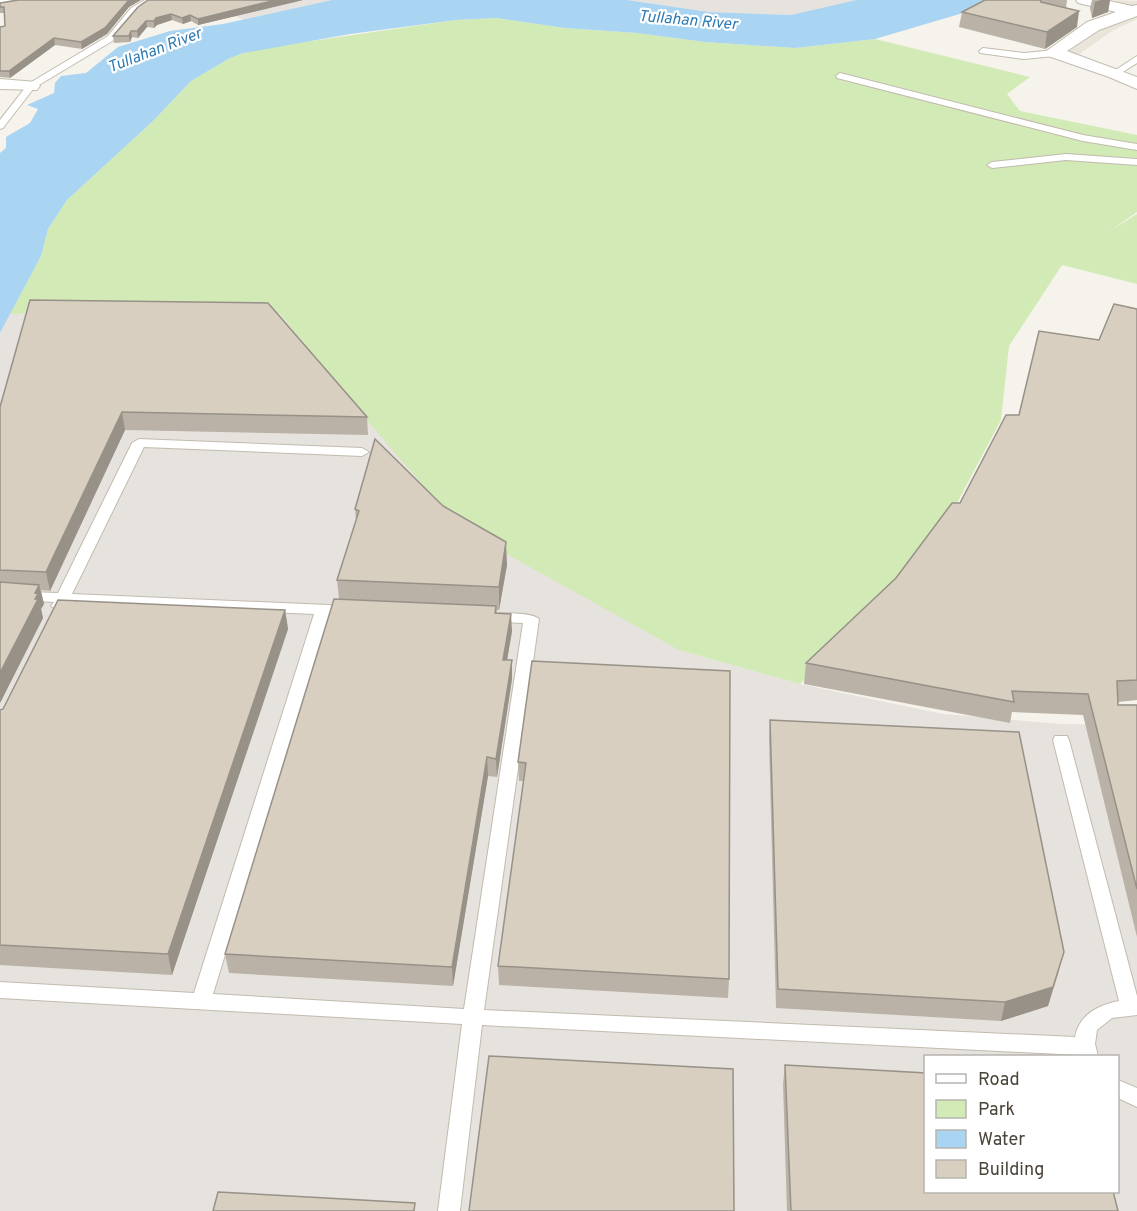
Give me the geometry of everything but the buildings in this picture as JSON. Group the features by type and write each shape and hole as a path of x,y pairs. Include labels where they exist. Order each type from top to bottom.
{"street":[{"path":"0,3 19,0"},
{"path":"1084,0 1134,11"},
{"path":"1055,52 1084,25 1134,11"},
{"path":"1055,52 1115,73 1137,84"},
{"path":"0,84 31,86"}],"lane":[{"path":"0,126 31,86 52,71 111,38 134,10 151,0"},
{"path":"983,51 1024,56 1055,52"},
{"path":"1115,73 1137,59"},
{"path":"840,76 1083,138 1137,147"},
{"path":"992,165 1066,157 1137,162"},
{"path":"53,619 139,443 363,452"},
{"path":"0,595 369,612"},
{"path":"201,1002 322,610"},
{"path":"449,1211 473,1017 531,619 473,617"},
{"path":"0,990 1086,1051 1087,1028 1100,1014 1120,1007 1134,1007 1061,740"},
{"path":"1119,1089 1137,1098"}],"shaded area":[{"path":"332,0 243,20 207,1"},
{"path":"627,0 856,0 791,15 709,12"},
{"path":"1117,0 1137,1 1137,19 1112,31 1078,55 1066,52 1100,29 1132,14 1105,5"},
{"path":"122,311 280,314 358,410 679,650 800,684 943,714 1062,724 1137,725 1137,1211 0,1211 0,333 10,314"}],"green space":[{"path":"496,18 565,28 637,33 705,42 795,48 875,39 1030,77 1007,94 1020,111 1137,135 1137,212 1110,231 1137,214 1137,284 1062,265 1009,346 1001,420 949,518 890,598 800,684 679,650 460,528 358,410 280,314 122,311 10,314 41,256 48,229 67,200 153,121 191,81 230,58 257,49 456,20"}],"water":[{"name":"Tullahan River","path":"332,0 627,0 709,12 791,15 856,0 1007,0 875,39 795,48 705,42 637,33 565,28 496,18 456,20 350,34 244,53 230,58 191,81 153,121 67,200 48,229 41,256 0,333 0,153 6,148 6,137 30,123 38,109 27,105 54,93 55,83 61,76 86,73 118,47 170,31 223,24"}]}
